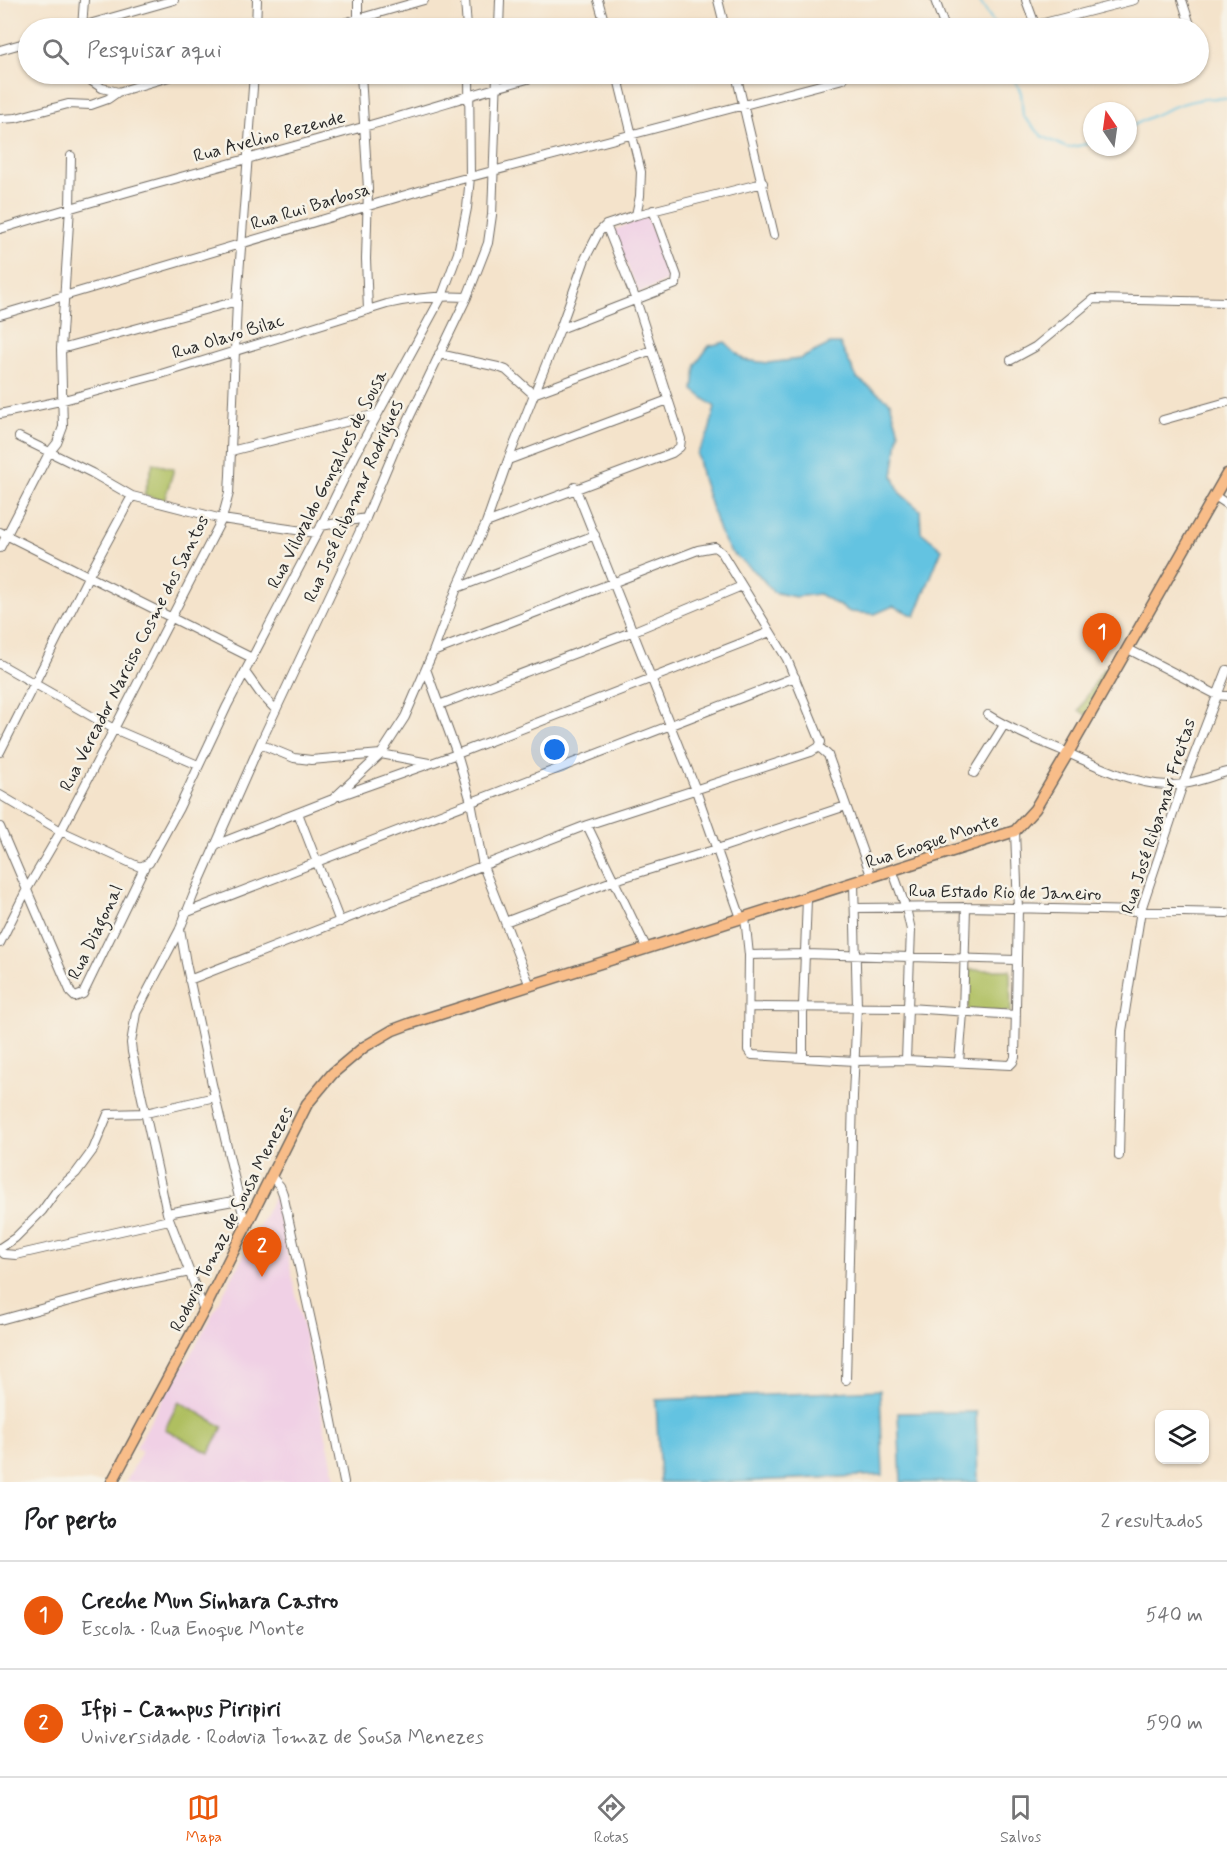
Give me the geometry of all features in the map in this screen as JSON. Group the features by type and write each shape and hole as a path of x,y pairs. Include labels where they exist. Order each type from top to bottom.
{"main road":[{"name":"Rua Enoque Monte","path":"530,986 854,882 893,872 1015,831 1035,809 1227,474"},
{"name":"Rodovia Tomaz de Sousa Menezes","path":"112,1482 204,1310 308,1104 333,1073 364,1047 393,1030 530,986"}],"street":[{"path":"81,18 84,0"},
{"path":"114,18 174,0"},
{"path":"256,0 256,18"},
{"path":"358,0 358,18"},
{"path":"374,18 424,0"},
{"path":"465,0 466,18"},
{"path":"499,18 500,0"},
{"path":"598,0 603,18"},
{"path":"718,0 723,18"},
{"path":"935,0 941,18"},
{"path":"1026,0 1032,18"},
{"path":"1064,18 1134,0"},
{"path":"1182,0 1188,18"},
{"path":"0,50 18,45"},
{"path":"96,84 118,92"},
{"path":"0,119 16,118 68,104 91,105 108,99 118,92 145,84"},
{"name":"Rua Vereador Narciso Cosme dos Santos","path":"0,943 26,891 61,831 222,519 229,493 234,351 253,84"},
{"path":"362,84 368,206 366,259 368,310"},
{"name":"Rua Vilovaldo Gonçalves de Sousa","path":"145,866 159,846 377,414 442,296 463,233 470,177 469,84"},
{"name":"Rua Avelino Rezende","path":"0,229 70,207 365,127 505,84"},
{"path":"620,84 641,172 640,196 636,214"},
{"path":"738,84 774,235"},
{"name":"Rua Rui Barbosa","path":"0,315 470,177 824,84"},
{"name":"Rua José Ribamar Rodrigues","path":"204,1310 168,1217 132,1052 132,1030 136,1013 180,929 260,744 467,297 490,234 497,86"},
{"path":"0,548 3,533 57,443 63,427 60,401 61,349 71,156"},
{"path":"333,799 381,754 405,717 486,523 585,259 599,232 606,225 636,214 763,183"},
{"path":"560,329 670,288 678,282 653,210"},
{"path":"486,523 681,447 681,439 636,300 606,225"},
{"name":"Rua Olavo Bilac","path":"0,414 60,401 161,374 410,299 442,296 467,297"},
{"path":"1011,360 1035,347 1093,299 1227,302"},
{"path":"61,349 237,301"},
{"path":"533,394 652,350"},
{"path":"439,354 498,367 517,379 533,394"},
{"path":"508,460 668,400"},
{"path":"1163,420 1227,402"},
{"path":"231,451 377,414"},
{"path":"19,437 92,473 132,496 222,519 319,530 366,518"},
{"path":"575,487 634,631 743,917 749,955 749,1053 757,1057 1012,1064 1015,1057 1018,909 1015,831"},
{"path":"0,752 88,576 132,496"},
{"path":"1215,496 1227,504"},
{"path":"3,533 252,658"},
{"path":"457,588 595,536"},
{"path":"433,652 716,547 722,553 795,677 820,738 819,747"},
{"path":"439,705 634,631 742,586"},
{"path":"215,845 770,632"},
{"path":"1128,649 1217,695 1227,696"},
{"path":"0,664 114,729 198,765"},
{"path":"426,669 457,754 471,802 483,866 530,986"},
{"name":"Rua José Ribamar Freitas","path":"1119,1156 1122,1031 1141,910 1183,784 1227,670"},
{"path":"245,672 276,710"},
{"path":"185,913 795,677"},
{"path":"988,715 1004,725 1068,753 1137,780 1168,785 1183,784 1227,772"},
{"path":"974,773 1004,725"},
{"path":"260,744 294,758 311,760 381,754 431,764"},
{"path":"189,981 587,825 811,752 819,747"},
{"path":"819,747 828,755 872,878"},
{"path":"0,795 61,831 140,867 145,866"},
{"path":"505,922 615,880 846,806"},
{"path":"298,813 340,922"},
{"path":"587,825 648,949"},
{"path":"0,827 26,891"},
{"name":"Rua Diagonal","path":"26,891 71,993 75,997 82,996 145,866"},
{"path":"893,872 911,930 906,1060"},
{"path":"846,1380 857,1007 854,882"},
{"path":"803,1058 807,898"},
{"path":"959,1062 966,907"},
{"name":"Rua Estado Rio de Janeiro","path":"855,908 966,907 1227,913"},
{"path":"180,929 189,981 246,1227"},
{"path":"749,955 805,954 1016,960"},
{"path":"749,1007 908,1008 1016,1015"},
{"path":"215,1097 146,1113 108,1114 93,1150 76,1173 57,1190 42,1211 15,1238 0,1249 4,1254 16,1255 239,1200"},
{"path":"271,1176 280,1186 283,1194 344,1482"},
{"path":"0,1320 136,1283 190,1272"}],"shaded area":[{"path":"647,216 673,278 639,293 612,231"},
{"path":"275,1196 336,1482 126,1482 142,1451 136,1448 165,1394 189,1358"}],"green space":[{"path":"153,463 174,469 164,501 144,495"},
{"path":"1103,669 1110,672 1086,715 1079,710"},
{"path":"968,970 1010,970 1011,1012 968,1011"},
{"path":"179,1401 223,1427 209,1453 165,1429"}],"water":[{"path":"725,342 744,360 768,363 800,359 830,344 840,344 857,378 890,402 899,432 893,476 900,493 920,510 921,532 942,549 915,616 893,606 875,614 850,612 819,594 795,597 773,592 759,575 730,551 719,531 697,454 709,432 715,407 693,390 696,364 709,346"},
{"path":"880,1390 883,1475 730,1482 660,1482 656,1400"},
{"path":"976,1412 978,1482 901,1482 898,1413"}],"waterway":[{"path":"979,0 991,18"},
{"path":"1017,84 1021,93 1023,116 1042,136 1067,148 1083,145"},
{"path":"1137,124 1188,102 1201,99 1227,99"}],"place":[{"name":"Creche Mun Sinhara Castro","path":"1102,663"},
{"name":"Ifpi - Campus Piripiri","path":"262,1277"}]}
